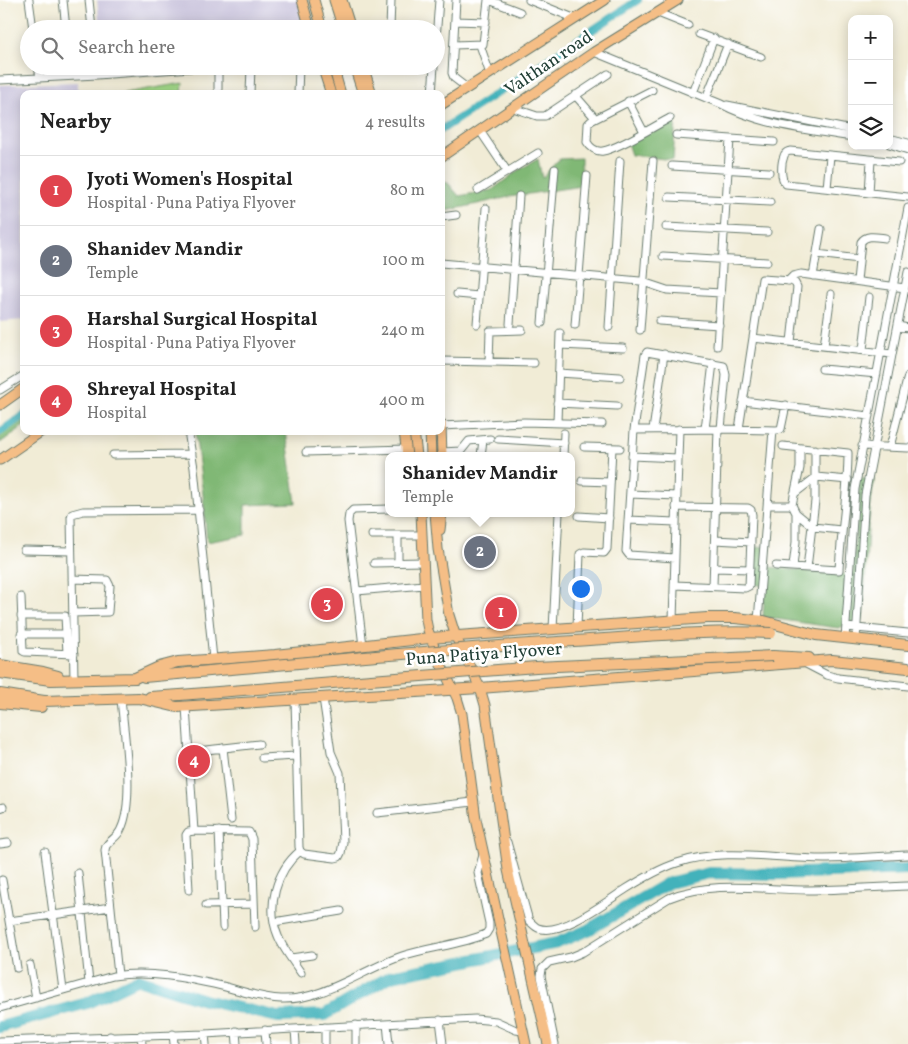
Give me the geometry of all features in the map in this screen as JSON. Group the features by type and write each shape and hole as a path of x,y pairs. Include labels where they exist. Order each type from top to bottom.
{"highway":[{"path":"135,678 159,667 178,662 271,656 430,638 707,618 736,618 758,621 816,635 908,645"},
{"name":"Puna Patiya Flyover","path":"72,680 135,678 419,652 664,635 746,632 816,635"},
{"name":"Puna Patiya Flyover","path":"72,701 139,698 527,668 773,656 832,660"},
{"path":"139,698 178,707 186,707 453,690 832,660 908,668"},
{"path":"0,665 43,672 72,680"},
{"path":"0,673 34,679 72,680"},
{"path":"0,694 44,700 72,701"},
{"path":"0,703 44,707 72,701"}],"main road":[{"path":"302,0 308,20"},
{"path":"314,0 320,20"},
{"path":"334,0 340,20"},
{"path":"342,0 348,20"},
{"path":"445,102 605,0"},
{"name":"Valthan road","path":"445,154 594,52 678,0"},
{"path":"325,75 330,90"},
{"path":"336,75 340,90"},
{"path":"357,75 362,90"},
{"path":"366,75 371,90"},
{"path":"0,405 20,391"},
{"path":"0,460 36,435"},
{"path":"405,435 407,452"},
{"path":"414,435 417,452"},
{"path":"430,435 431,452"},
{"path":"441,435 442,452"},
{"path":"415,517 422,547"},
{"path":"420,517 426,620 430,638 462,714 483,855 523,1039"},
{"path":"435,517 448,615 456,637 480,688 484,705 508,870 548,1044"},
{"path":"438,549 442,517"}],"street":[{"path":"29,0 32,20"},
{"path":"63,0 65,20"},
{"path":"89,0 91,20"},
{"path":"391,20 392,0"},
{"path":"456,0 452,73 454,78 467,88"},
{"path":"454,45 480,45 484,41 488,0 520,12"},
{"path":"530,0 576,18"},
{"path":"438,20 439,2"},
{"path":"658,12 688,25"},
{"path":"455,20 486,22"},
{"path":"700,34 761,57"},
{"path":"693,93 714,38"},
{"path":"706,98 728,44"},
{"path":"480,45 490,74"},
{"path":"594,52 721,104 738,113 773,122 848,136"},
{"path":"513,108 541,117 545,116 608,74"},
{"path":"0,80 97,75"},
{"path":"218,75 218,90"},
{"path":"250,90 251,75"},
{"path":"298,90 299,75"},
{"path":"432,90 433,75"},
{"path":"652,90 595,118 588,124 587,142 592,148 601,151 613,148 670,118"},
{"path":"575,95 595,118"},
{"path":"628,101 644,132"},
{"path":"721,104 848,129"},
{"path":"480,130 507,171"},
{"path":"676,135 774,142"},
{"path":"717,346 730,139"},
{"path":"893,139 908,143"},
{"path":"893,145 908,150"},
{"path":"900,162 790,151 784,156 782,176 783,182 786,184 908,197"},
{"path":"478,190 538,153"},
{"path":"827,188 830,156"},
{"path":"869,193 871,160"},
{"path":"609,327 620,161"},
{"path":"640,330 654,161"},
{"path":"672,166 769,172"},
{"path":"542,323 555,169"},
{"path":"575,325 587,176"},
{"path":"510,324 519,196"},
{"path":"669,197 770,202"},
{"path":"477,324 486,208"},
{"path":"846,639 855,489 908,208"},
{"path":"445,216 456,215"},
{"path":"666,226 767,232"},
{"path":"813,276 821,229"},
{"path":"857,281 863,238 867,236 885,238"},
{"path":"817,254 859,259"},
{"path":"663,256 767,262"},
{"path":"445,263 612,278 644,282 667,290 721,293"},
{"path":"856,640 865,495 908,272"},
{"path":"788,281 796,275 813,276 905,288"},
{"path":"739,429 762,279 788,281 795,283 797,287 791,342"},
{"path":"457,294 479,296"},
{"path":"824,346 831,294"},
{"path":"863,350 869,297"},
{"path":"659,321 719,326"},
{"path":"898,326 908,328"},
{"path":"489,362 490,331 522,330"},
{"path":"557,422 560,333"},
{"path":"753,338 892,354"},
{"path":"560,345 623,348"},
{"path":"675,558 627,554 634,430 645,355 650,352 713,363 724,366 726,370 720,429 713,586"},
{"path":"653,430 664,354"},
{"path":"445,361 534,363"},
{"path":"705,429 713,363"},
{"path":"822,369 877,374"},
{"path":"558,373 620,377"},
{"path":"890,447 908,376"},
{"path":"0,390 20,378"},
{"path":"743,401 868,416"},
{"path":"557,403 617,406"},
{"path":"634,430 781,429 786,405"},
{"path":"445,425 524,422 602,424"},
{"path":"673,620 679,429"},
{"path":"758,621 773,430"},
{"path":"563,452 564,433"},
{"path":"189,435 199,510 213,659"},
{"path":"483,452 490,440"},
{"path":"451,452 460,450 469,441 564,443"},
{"path":"776,566 839,570 841,530 848,480 848,453 784,446"},
{"path":"862,446 908,448"},
{"path":"584,447 620,448"},
{"path":"577,627 580,554 584,552 606,551 612,448"},
{"path":"800,448 800,468 792,505 796,513 813,527 841,530"},
{"path":"807,568 813,527 816,477 814,468 815,449"},
{"path":"306,452 385,453"},
{"path":"113,455 192,454"},
{"path":"632,456 678,458"},
{"path":"794,494 816,477 848,480"},
{"path":"582,481 610,482"},
{"path":"630,494 677,496"},
{"path":"768,505 792,505"},
{"path":"674,585 745,588 749,586 751,542 751,510 748,508 676,507"},
{"path":"364,646 348,521 349,514 353,510 360,509 385,509"},
{"path":"70,654 73,614 72,514 76,511 199,510"},
{"path":"793,566 796,542 796,513"},
{"path":"579,516 609,518"},
{"path":"553,629 560,517"},
{"path":"628,520 676,522"},
{"path":"372,535 419,535"},
{"path":"398,535 398,562"},
{"path":"715,540 751,542"},
{"path":"24,550 72,551"},
{"path":"374,563 423,562"},
{"path":"714,568 750,569"},
{"path":"72,579 108,580 110,586 108,612 73,614"},
{"path":"356,591 424,585"},
{"path":"20,597 22,647 25,652 70,654"},
{"path":"21,616 65,616 72,680"},
{"path":"846,627 908,633"},
{"path":"21,634 66,634"},
{"path":"804,663 827,675 838,678 908,686"},
{"path":"295,700 300,851 304,854 335,858 339,857 342,848 340,773 331,752 323,698"},
{"path":"118,975 106,846 122,829 126,819 128,804 121,699"},
{"path":"186,707 194,831"},
{"path":"189,752 259,744"},
{"path":"223,748 231,820"},
{"path":"262,758 296,756"},
{"path":"377,813 474,802"},
{"path":"500,819 529,921 536,928 545,930 564,926 600,907 625,889 652,874 677,863 696,858 732,855 825,859 908,855"},
{"path":"219,831 223,927"},
{"path":"189,890 186,835 188,832 246,831 251,835 255,927"},
{"path":"300,851 286,866 273,900 274,922 278,937 301,972"},
{"path":"45,852 63,990"},
{"path":"0,1008 118,975 138,974 177,978 222,986 263,997 283,999 313,995 399,957 486,934 489,929 489,923 478,873 483,855"},
{"path":"78,873 89,983"},
{"path":"2,880 17,968"},
{"path":"555,1044 541,976 544,965 583,952 669,898 684,892 713,888 810,890 908,886"},
{"path":"206,905 254,904"},
{"path":"9,921 111,907"},
{"path":"274,922 341,911"},
{"path":"291,958 312,955"},
{"path":"30,965 36,998"},
{"path":"0,1041 110,1040 142,1035 205,1034 475,1019 496,1021 516,1030 523,1039"},
{"path":"440,1020 443,1044"},
{"path":"387,1024 389,1044"},
{"path":"356,1025 356,1044"},
{"path":"325,1027 325,1044"},
{"path":"295,1029 296,1044"},
{"path":"265,1030 266,1044"},
{"path":"236,1031 237,1044"},
{"path":"173,1034 174,1044"},
{"path":"205,1034 206,1044"},
{"path":"142,1035 142,1044"}],"shaded area":[{"path":"97,0 299,0 305,20 99,20"},
{"path":"78,82 78,90 20,90 20,320 0,322 0,85"}],"green space":[{"path":"183,83 182,90 142,90"},
{"path":"676,117 673,160 631,155 627,143"},
{"path":"581,158 581,186 509,197 446,211 445,220 445,182 448,183 459,196 492,190 517,171 538,159 542,178 559,159"},
{"path":"20,421 20,429 0,443 0,435"},
{"path":"196,435 287,435 296,503 245,505 245,535 207,542"},
{"path":"860,478 874,480 868,529 863,619 838,628 763,617 765,586 752,584 753,548 768,546 769,567 852,575"}],"waterway":[{"path":"445,127 638,0"},
{"path":"0,432 20,418"},
{"path":"0,1027 87,1003 138,979 204,1000 278,1017 324,1015 391,976 557,943 588,930 668,883 709,873 778,874 908,869"}],"place":[{"name":"Shanidev Mandir","path":"480,552"},
{"name":"Harshal Surgical Hospital","path":"327,604"},
{"name":"Jyoti Women's Hospital","path":"501,613"},
{"name":"Shreyal Hospital","path":"194,761"}]}
